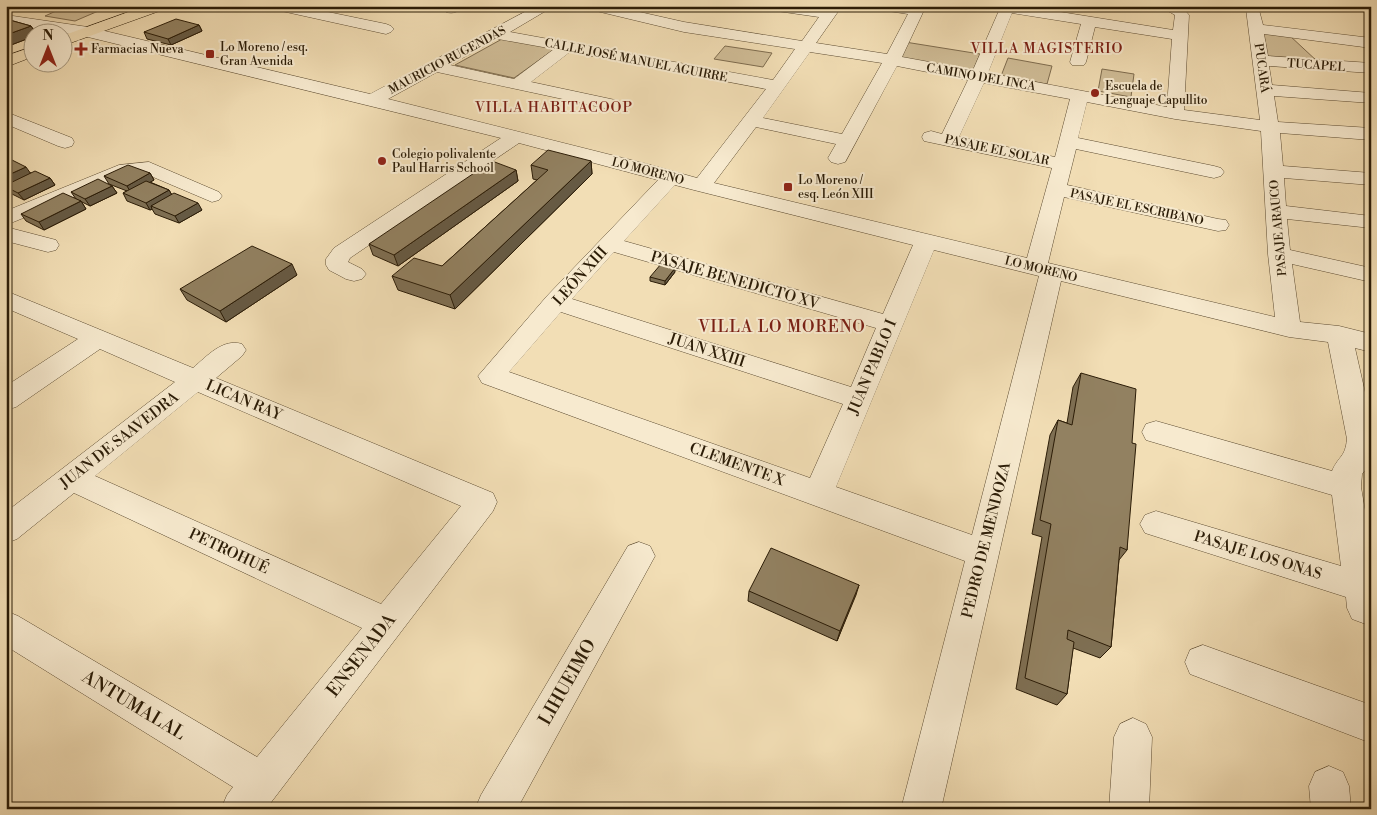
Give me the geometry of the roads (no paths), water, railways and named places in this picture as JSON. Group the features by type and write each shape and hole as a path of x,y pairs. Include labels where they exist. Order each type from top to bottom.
{"main road":[{"path":"72,34 139,6"},
{"path":"72,34 160,6"},
{"path":"6,54 22,48"},
{"path":"6,62 22,56"}],"street":[{"path":"277,6 386,30"},
{"name":"MAURICIO RUGENDAS","path":"373,100 547,6"},
{"name":"CAMINO DEL INCA","path":"594,6 677,26 892,60 1175,114 1270,126 1371,134"},
{"path":"770,6 832,10"},
{"path":"838,158 918,9 882,6"},
{"path":"1166,6 1178,10 1182,15 1175,114"},
{"path":"978,77 1008,7 1180,36"},
{"path":"701,186 752,122 832,10"},
{"name":"PUCARÁ","path":"1253,10 1262,61 1270,126"},
{"name":"LO MORENO","path":"6,19 22,23"},
{"path":"1078,62 1089,21"},
{"path":"1323,21 1327,37"},
{"path":"1256,29 1371,42"},
{"name":"LO MORENO","path":"72,34 373,100 701,186 1289,329 1309,340 1371,343"},
{"name":"CALLE JOSÉ MANUEL AGUIRRE","path":"496,34 777,86"},
{"path":"696,71 730,35"},
{"path":"518,84 566,47"},
{"name":"TUCAPEL","path":"1262,61 1371,68"},
{"path":"435,67 614,105"},
{"name":"PASAJE EL SOLAR","path":"978,77 940,138 1062,164"},
{"path":"1266,90 1371,98"},
{"name":"PEDRO DE MENDOZA","path":"921,809 983,553 1044,269 1056,190 1080,95"},
{"path":"6,117 64,142"},
{"path":"752,122 847,141"},
{"name":"PASAJE ARAUCO","path":"1270,126 1279,254 1289,329"},
{"path":"354,274 337,265 337,259 342,253 516,137"},
{"path":"1068,142 1214,172"},
{"path":"6,220 116,173 139,167 149,168 212,196"},
{"path":"1273,171 1371,180"},
{"name":"LEÓN XIII","path":"491,376 671,177"},
{"name":"PASAJE EL ESCRIBANO","path":"1056,190 1218,225"},
{"path":"1276,211 1371,222"},
{"path":"6,234 48,245"},
{"name":"JUAN PABLO I","path":"818,493 926,240"},
{"name":"PASAJE BENEDICTO XV","path":"609,244 890,324"},
{"path":"1279,254 1371,275"},
{"name":"JUAN XXIII","path":"556,302 858,399"},
{"name":"LICAN RAY","path":"10,305 98,338 482,502"},
{"path":"6,400 98,338"},
{"name":"LO MORENO","path":"1341,343 1371,358"},
{"path":"1341,343 1366,440 1360,456 1348,470 1346,487 1360,520 1365,602"},
{"name":"JUAN DE SAAVEDRA","path":"6,530 233,350"},
{"name":"CLEMENTE X","path":"491,376 983,553"},
{"path":"1156,432 1346,487"},
{"name":"PETROHUÉ","path":"71,478 386,623"},
{"name":"ENSENADA","path":"251,796 482,502"},
{"name":"PASAJE LOS ONAS","path":"1156,524 1365,602"},
{"name":"LIHUEIMO","path":"495,809 639,556"},
{"name":"ANTUMALAL","path":"6,627 251,796"},
{"path":"1202,662 1371,724"},
{"path":"1129,809 1133,737"}],"place":[{"name":"Farmacias Nueva","path":"81,49"},
{"name":"Lo Moreno / esq. Gran Avenida","path":"210,54"},
{"name":"Escuela de Lenguaje Capullito","path":"1095,93"},
{"name":"Colegio polivalente Paul Harris School","path":"382,161"},
{"name":"Lo Moreno / esq. León XIII","path":"788,187"}],"district":[{"name":"VILLA MAGISTERIO","path":"1047,48"},
{"name":"VILLA HABITACOOP","path":"554,107"},
{"name":"VILLA LO MORENO","path":"782,326"}]}
